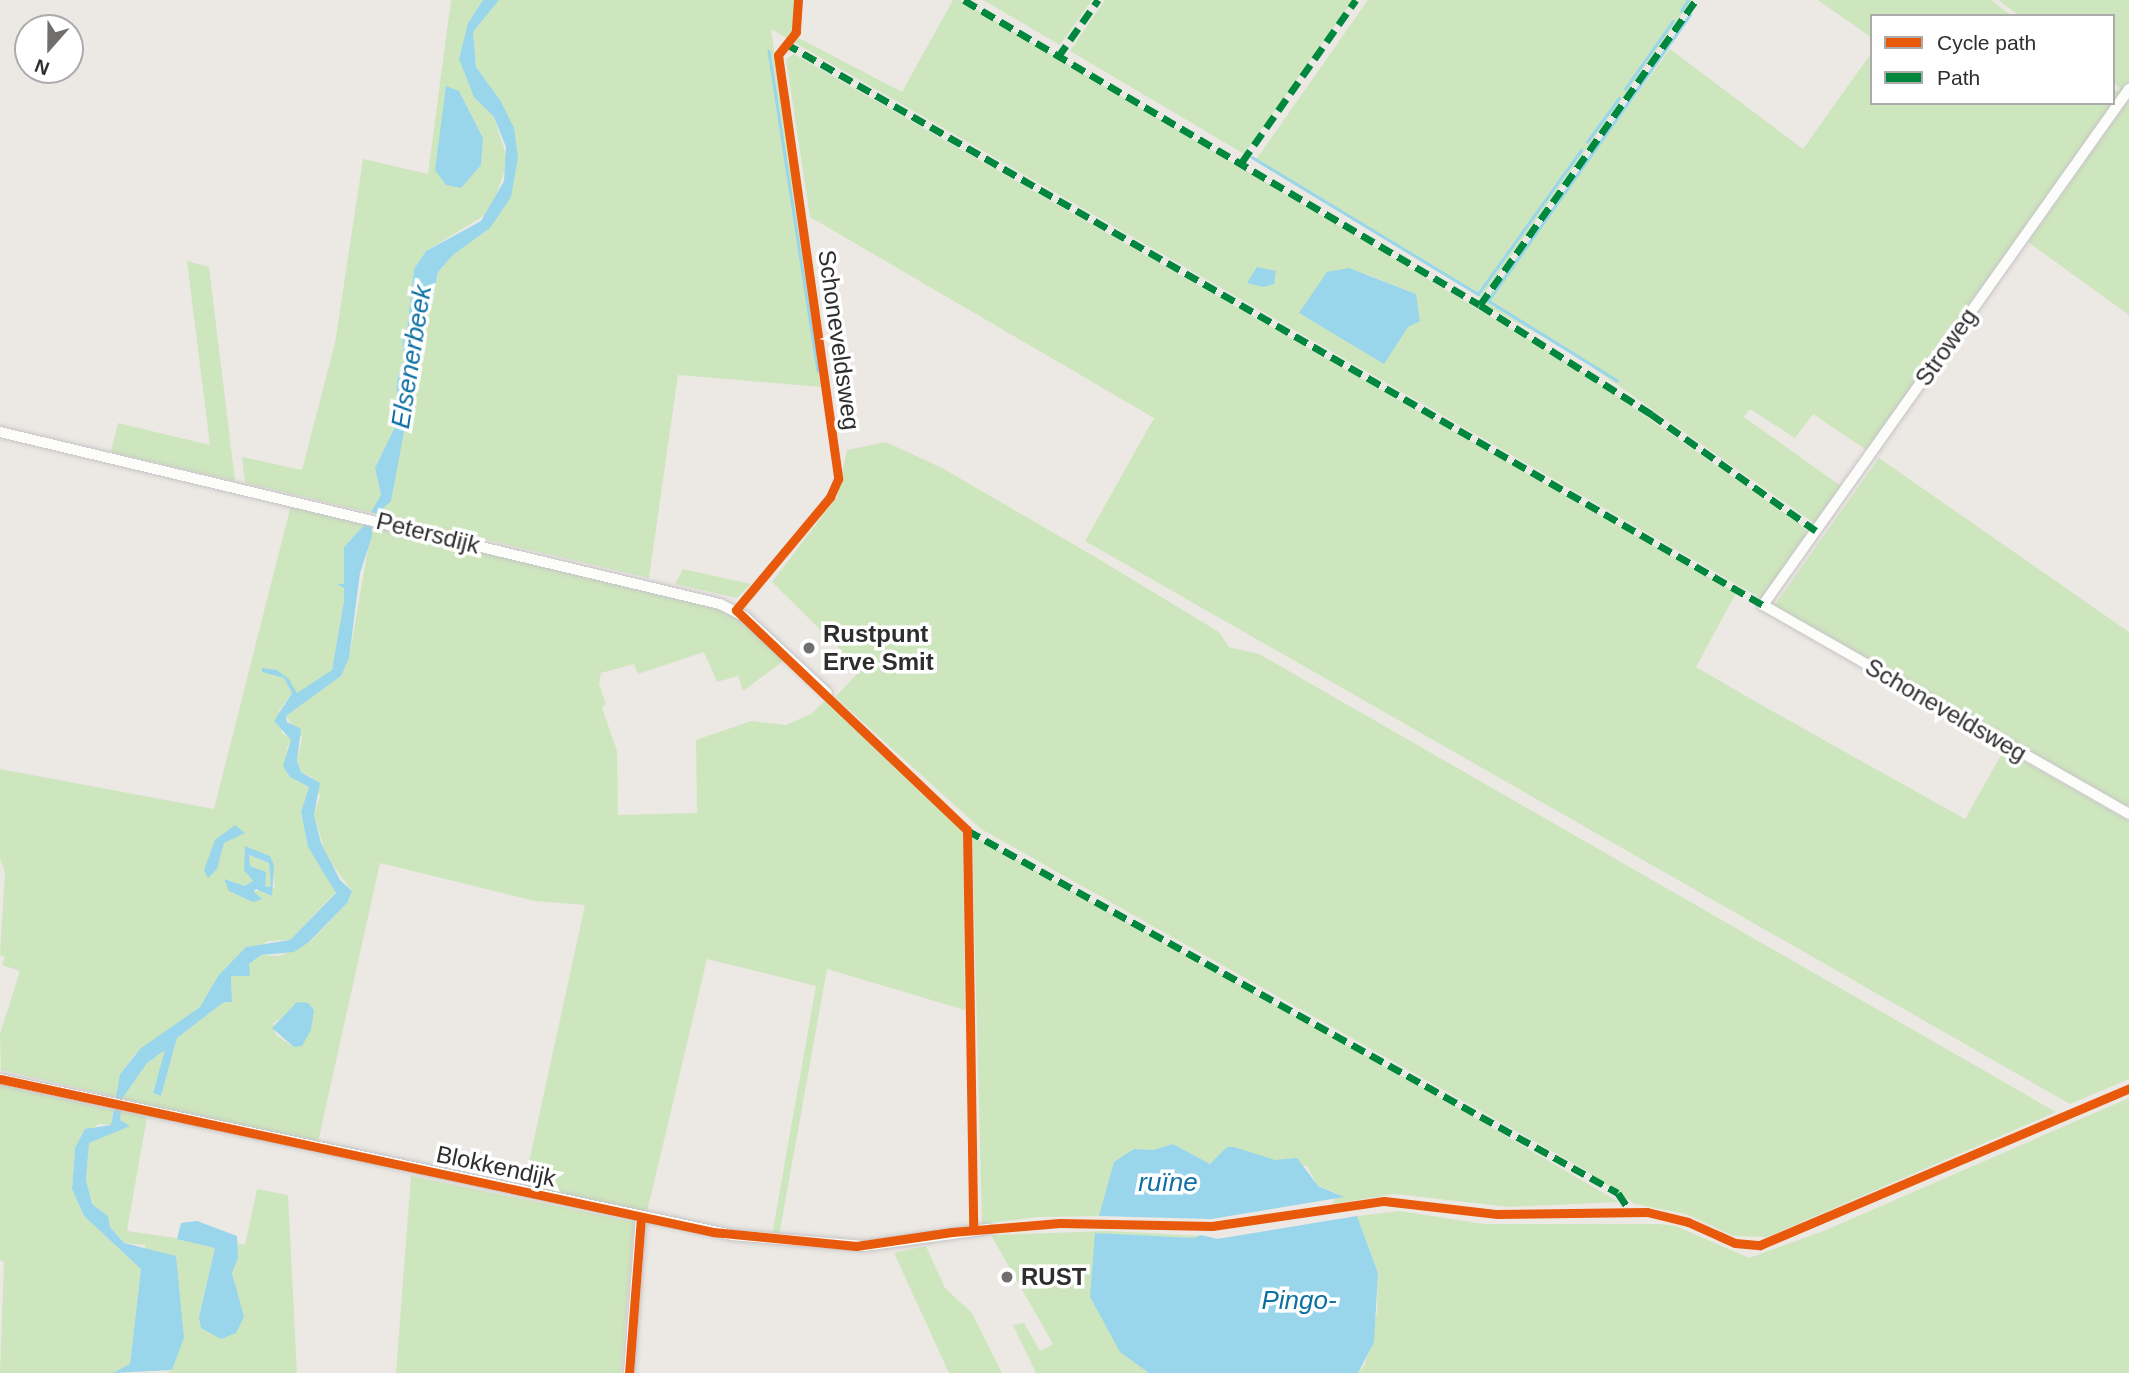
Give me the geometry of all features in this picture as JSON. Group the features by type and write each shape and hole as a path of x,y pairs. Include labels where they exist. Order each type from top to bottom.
{"street":[{"name":"Stroweg","path":"1763,605 2129,89"},
{"name":"Petersdijk","path":"0,432 720,604 744,616 827,693"},
{"name":"Schoneveldsweg","path":"1763,605 2129,814"},
{"name":"Blokkendijk","path":"0,1079 641,1217 749,1237 856,1246 988,1229"},
{"path":"629,1373 641,1217"}],"green space":[{"path":"451,0 483,0 468,23 474,97 494,117 508,161 490,212 426,251 414,269 407,328 402,334 404,360 397,380 395,427 375,468 381,495 371,512 378,511 417,325 431,306 438,272 453,255 490,228 518,158 500,100 476,67 473,32 499,0 796,0 793,35 902,92 953,0 960,0 1575,367 1800,524 1810,536 1762,599 771,29 821,387 678,375 649,578 245,483 242,457 302,470 335,343 363,159 428,174","holes":["459,91 483,138 481,165","1366,274 1416,294 1408,327 1384,363 1299,313"]},
{"path":"983,0 1092,0 1060,45"},
{"path":"1105,0 1353,0 1244,154 1070,51"},
{"path":"1368,0 1692,0 1481,298 1255,161"},
{"path":"1818,0 1991,0 2009,14 1870,14 1870,37"},
{"path":"1998,0 2129,0 2129,84 2115,104 2115,90 2118,92 2120,88 2115,84 2115,14 2017,14"},
{"path":"1670,49 1803,149 1870,55 1870,105 2114,105 1868,451 1813,414 1795,438 1750,409 1744,417 1841,486 1814,523 1569,351 1487,306 1487,298"},
{"path":"794,54 1736,593 1696,667 1765,707 1965,819 2004,750 2129,821 2129,1079 2070,1104 1085,541 1154,418 810,217 786,59"},
{"path":"2129,99 2129,315 2028,242"},
{"path":"187,261 209,267 235,481 111,452 118,423 210,445"},
{"path":"886,442 942,468 1097,558 1219,632 1229,647 1259,654 2056,1112 1767,1237 1733,1236 1686,1214 1635,1204 1582,1168 981,829 835,697 861,670 772,582 837,497 847,450"},
{"path":"1879,458 2129,632 2129,810 1774,606"},
{"path":"291,505 366,523 344,547 344,584 339,584 344,588 344,601 332,670 297,694 289,679 262,672 284,678 292,693 279,711 282,733 292,740 287,748 290,777 309,787 301,812 308,847 336,892 290,940 268,941 218,976 200,1007 135,1054 120,1074 116,1097 1,1070 0,1034 20,971 2,965 5,957 0,955 5,872 0,859 0,769 214,809","holes":["245,847 270,856 275,887 253,892 224,879 245,886 253,881"]},
{"path":"372,525 726,610 786,659 743,691 738,676 717,682 704,652 638,674 634,664 601,673 599,684 606,704 602,708 617,751 618,815 697,813 696,740 751,721 786,725 811,714 826,700 963,830 965,1010 827,969 779,1236 772,1235 816,986 707,959 647,1212 524,1185 585,905 535,901 380,863 318,1142 122,1099 147,1063 166,1049 153,1093 161,1096 177,1038 224,1002 232,1002 231,975 249,976 249,964 261,955 280,956 310,942 348,902 352,891 322,851 326,855 314,815 320,796 312,777 301,772 297,761 302,738 286,716 340,676 349,658","holes":["290,1014 311,1030 294,1047 276,1035 273,1023"]},
{"path":"683,569 751,584 737,598 675,584"},
{"path":"972,835 1441,1098 1619,1202 1509,1207 1395,1194 1332,1204 1338,1194 1317,1185 1307,1166 1203,1163 1173,1144 1153,1150 1134,1149 1099,1216 1039,1217 982,1224"},
{"path":"248,855 269,863 271,887 265,886 265,872 250,866"},
{"path":"0,1085 113,1110 111,1125 98,1124 75,1148 72,1189 84,1216 141,1269 130,1365 113,1373 0,1373 4,1262 0,1260"},
{"path":"2129,1098 2129,1373 1358,1373 1365,1364 1377,1312 1378,1273 1357,1216 1400,1211 1484,1224 1658,1224 1676,1226 1749,1258 1826,1230"},
{"path":"120,1111 147,1117 127,1231 211,1243 215,1248 199,1317 235,1282 232,1273 238,1258 237,1243 245,1245 257,1189 288,1195 297,1373 167,1373 172,1370 145,1245 124,1243 110,1227 108,1216 92,1204 86,1180 89,1143 128,1126 120,1120"},
{"path":"411,1176 634,1222 621,1373 396,1373"},
{"path":"1107,1231 1203,1236 1271,1373 1036,1373 1013,1325 1024,1323 1040,1351 1053,1344 991,1235"},
{"path":"926,1246 945,1288 972,1313 1002,1373 949,1373 894,1253"}],"water":[{"name":"Elsenerbeek","path":"483,0 499,0 473,32 476,67 500,100 514,128 518,158 511,197 490,228 453,255 438,272 431,306 417,325 411,394 391,501 377,514 371,512 381,495 375,468 395,427 397,380 404,360 402,334 407,328 414,269 426,251 481,221 504,181 506,147 494,117 474,97 459,59 468,23"},
{"path":"446,86 459,91 483,138 481,165 461,188 446,185 435,170"},
{"path":"1257,267 1276,271 1274,284 1263,287 1247,283"},
{"path":"1349,268 1416,294 1420,321 1408,327 1384,364 1299,313 1327,272"},
{"path":"367,522 372,524 372,536 360,573 349,658 341,676 286,716 287,722 301,729 297,761 301,772 320,783 314,815 321,843 340,880 352,891 348,902 309,942 294,952 261,955 249,964 250,976 231,976 232,1002 224,1002 177,1038 161,1096 153,1093 165,1050 147,1063 122,1099 120,1120 130,1126 89,1143 86,1180 92,1204 108,1216 110,1227 124,1243 176,1256 184,1338 172,1370 113,1373 130,1364 141,1269 84,1216 72,1189 75,1148 85,1129 111,1125 120,1074 140,1049 200,1007 218,976 246,947 290,940 336,893 308,847 301,812 309,787 290,777 283,766 291,740 274,721 292,693 284,678 262,672 262,668 277,670 289,679 297,693 332,670 344,601 344,588 337,584 344,584 344,547"},
{"path":"235,825 245,833 224,843 217,869 208,878 204,870 215,840"},
{"path":"245,846 270,856 274,865 272,896 256,889 254,892 262,899 253,902 229,891 224,879 245,886 253,881 244,870","holes":["249,855 269,863 271,887 265,886 266,872 250,866"]},
{"path":"297,1002 308,1003 314,1010 311,1030 302,1046 294,1047 272,1028"},
{"name":"ruïne","path":"1173,1144 1210,1164 1227,1147 1275,1160 1297,1158 1318,1186 1344,1197 1211,1219 1099,1216 1114,1162 1134,1149 1153,1150"},
{"name":"Pingo-","path":"1357,1216 1378,1273 1374,1342 1358,1373 1149,1373 1120,1352 1090,1297 1095,1233 1194,1238 1201,1235 1217,1239"},
{"path":"197,1221 237,1236 238,1258 232,1273 244,1317 236,1333 221,1339 201,1328 199,1317 215,1248 177,1239 181,1223"}],"waterway":[{"path":"1681,11 1688,0"},
{"path":"1617,381 1488,301 1690,15"},
{"path":"1625,89 1673,21"},
{"path":"769,51 818,370"},
{"path":"1587,142 1619,98"},
{"path":"1252,157 1478,294 1581,150"}],"marked path":[{"path":"964,0 1480,305 1651,414 1816,531"},
{"path":"1058,57 1098,0"},
{"path":"1242,162 1356,0"},
{"path":"1480,305 1696,0"},
{"path":"785,43 1763,605"},
{"path":"967,830 1618,1193 1630,1211"}],"cycle path":[{"path":"798,0 796,32 778,55 838,479 830,497 736,610 967,830 973,1230"},
{"path":"0,1079 713,1232 856,1246 952,1232 1060,1223 1212,1226 1384,1201 1497,1214 1647,1212 1688,1222 1735,1243 1760,1245 2129,1088"},
{"path":"629,1373 641,1217"}],"place":[{"name":"Rustpunt Erve Smit","path":"809,648"},
{"name":"RUST","path":"1007,1277"}]}
